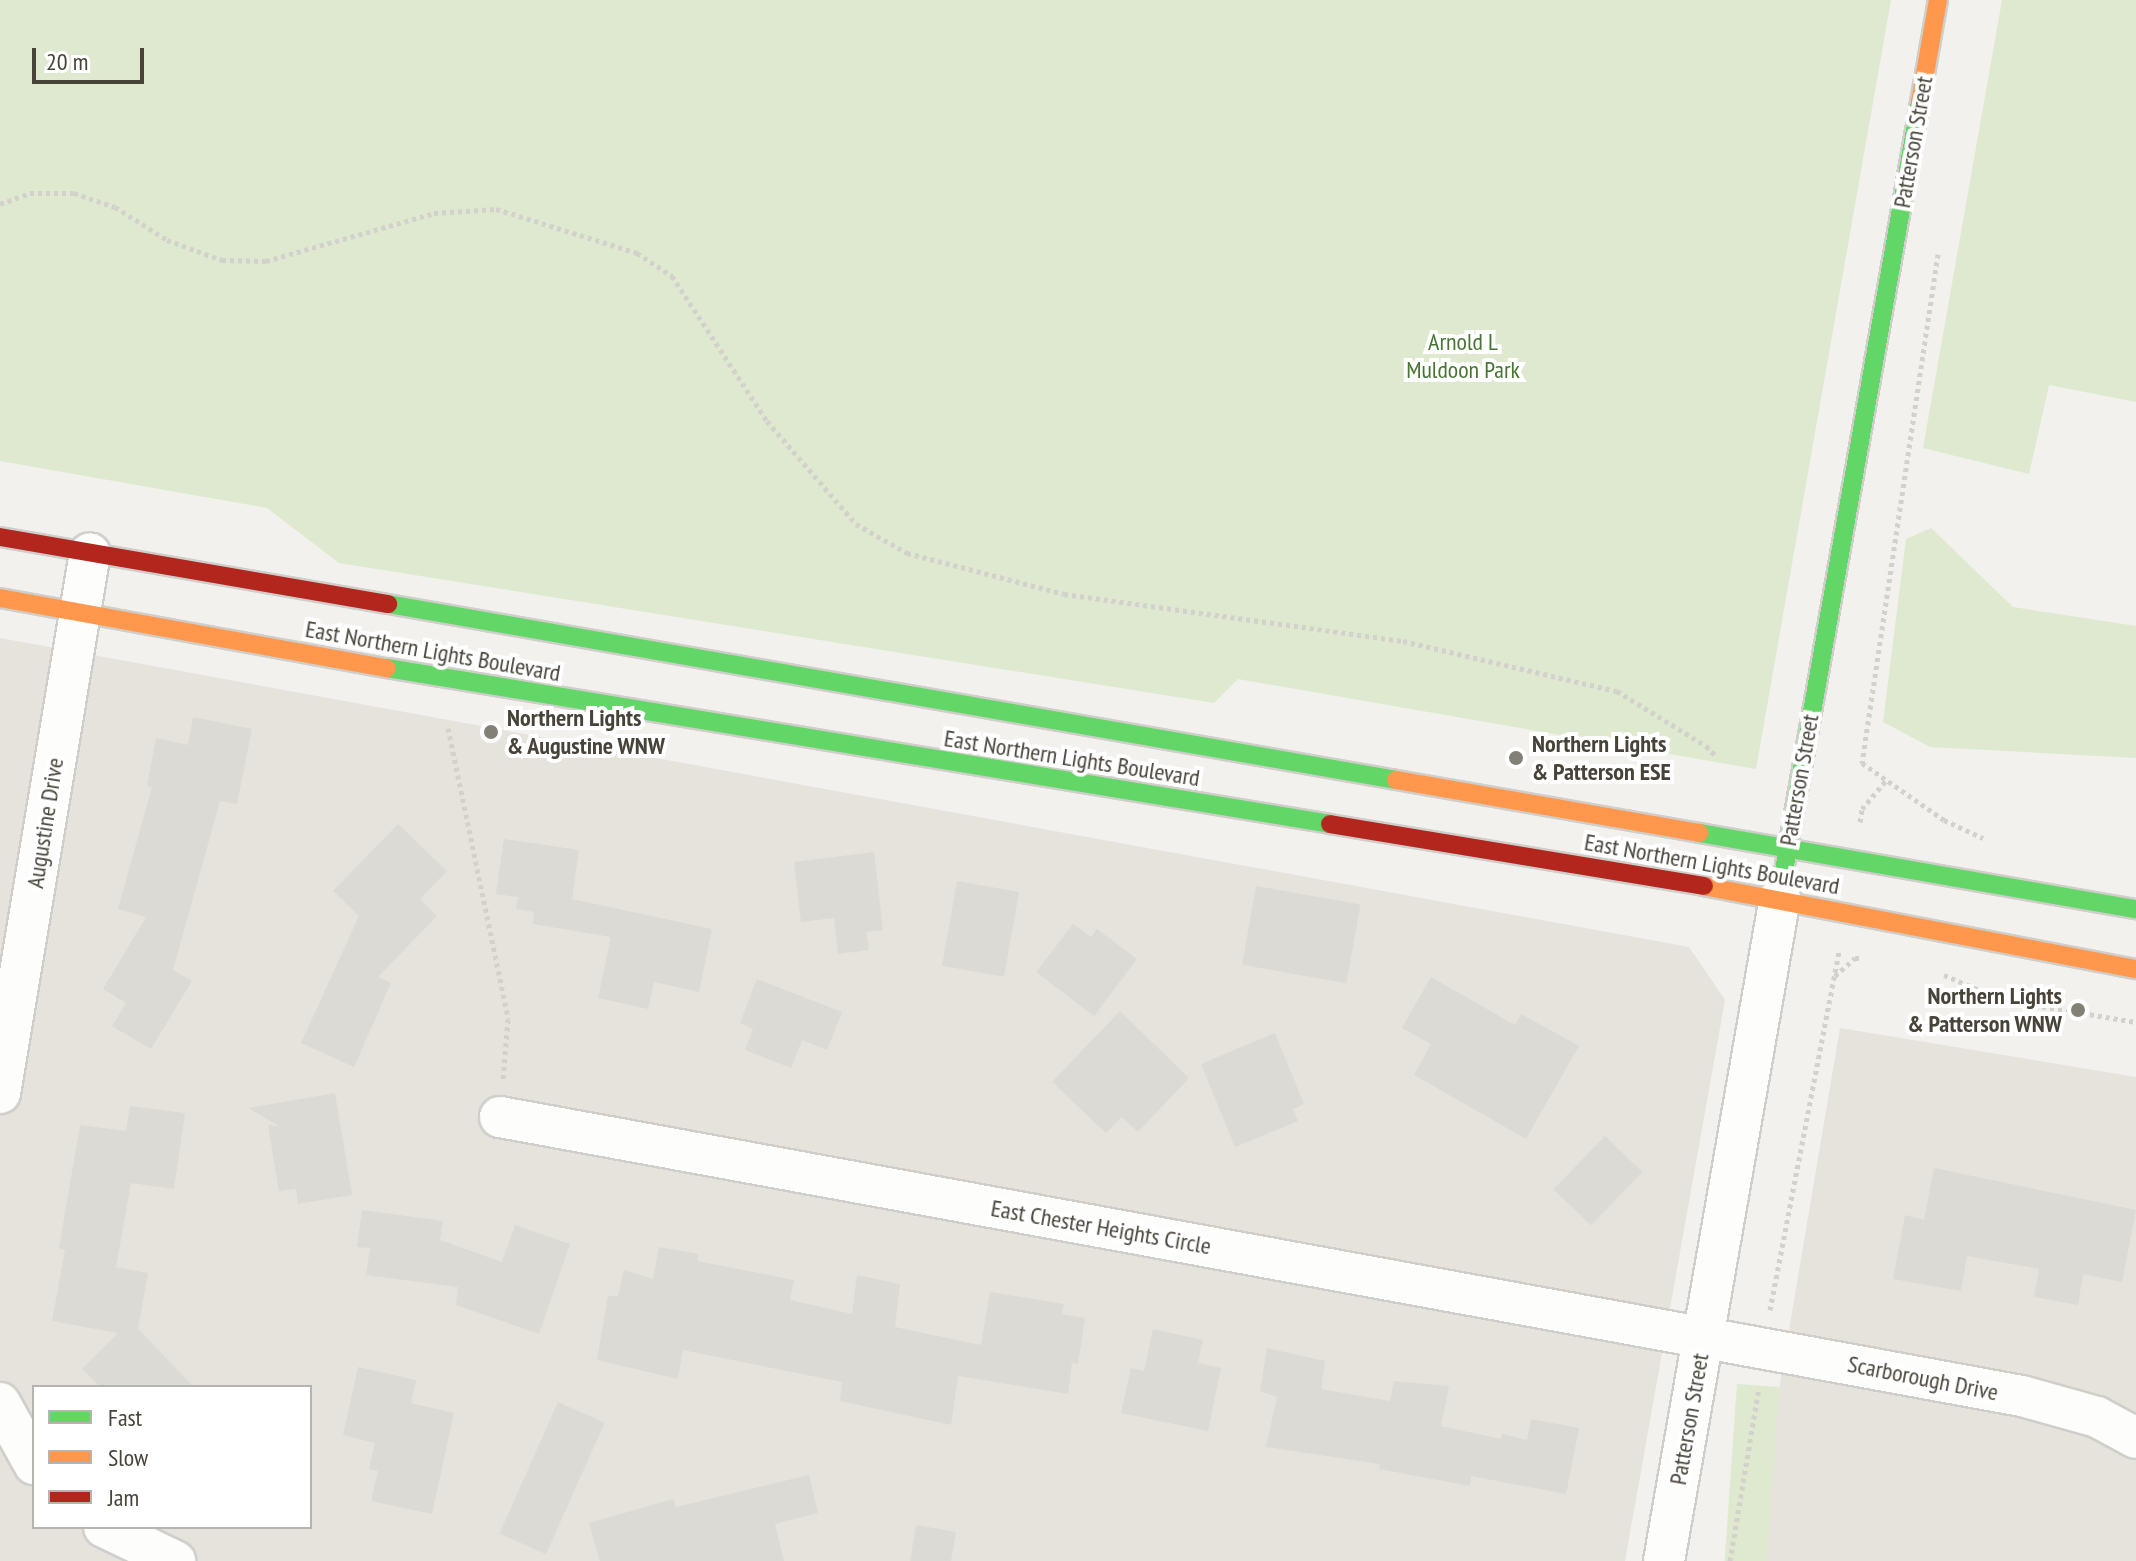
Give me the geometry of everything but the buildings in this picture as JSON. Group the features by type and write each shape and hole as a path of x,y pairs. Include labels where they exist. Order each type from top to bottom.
{"main road":[{"name":"Patterson Street","path":"1780,898 1938,0"},
{"name":"East Northern Lights Boulevard","path":"0,537 2136,909"},
{"name":"East Northern Lights Boulevard","path":"0,598 505,689 1780,898 2136,969"}],"street":[{"name":"Augustine Drive","path":"0,1093 14,922 90,553"},
{"name":"Patterson Street","path":"1664,1561 1767,958 1780,898"},
{"name":"East Chester Heights Circle","path":"500,1117 1703,1337"},
{"name":"Scarborough Drive","path":"1703,1337 2022,1396 2097,1417 2136,1438"},
{"path":"0,1403 32,1460"},
{"path":"108,1529 175,1561"}],"path":[{"path":"0,204 30,193 74,193 115,207 167,240 222,260 266,261 434,213 496,209 637,253 672,276 767,421 856,524 907,553 1064,594 1403,641 1617,691 1706,746 1717,757"},
{"path":"1941,238 1862,763 1944,820 1992,842"},
{"path":"448,728 508,1019 500,1117"},
{"path":"1862,809 1886,780"},
{"path":"1730,1561 1765,1349 1835,976 1855,958 1867,957"},
{"path":"1938,973 2003,1000 2136,1022"}],"shaded area":[{"path":"0,638 1689,947 1725,1000 1625,1561 0,1561"},
{"path":"1840,1028 2136,1077 2136,1561 1750,1561"}],"green space":[{"name":"Arnold L Muldoon Park","path":"0,0 1891,0 1756,769 1238,679 1214,703 339,563 267,508 0,461"},
{"path":"2002,0 2136,0 2136,402 2049,385 2029,474 1923,448"},
{"path":"1931,528 2013,607 2136,626 2136,758 1930,747 1883,722 1906,539"},
{"path":"1737,1384 1779,1387 1767,1561 1725,1561"}],"traffic: fast":[{"path":"1783,876 1920,102"},
{"path":"388,604 1396,780"},
{"path":"387,668 1330,824"},
{"path":"1699,833 2136,909"}],"traffic: slow":[{"path":"1920,102 1938,0"},
{"path":"0,598 387,668"},
{"path":"1396,780 1699,833"},
{"path":"1704,886 2136,969"}],"traffic: jam":[{"path":"0,537 388,604"},
{"path":"1330,824 1704,886"}],"place":[{"name":"Northern Lights & Augustine WNW","path":"491,732"},
{"name":"Northern Lights & Patterson ESE","path":"1516,758"},
{"name":"Northern Lights & Patterson WNW","path":"2078,1010"}]}
